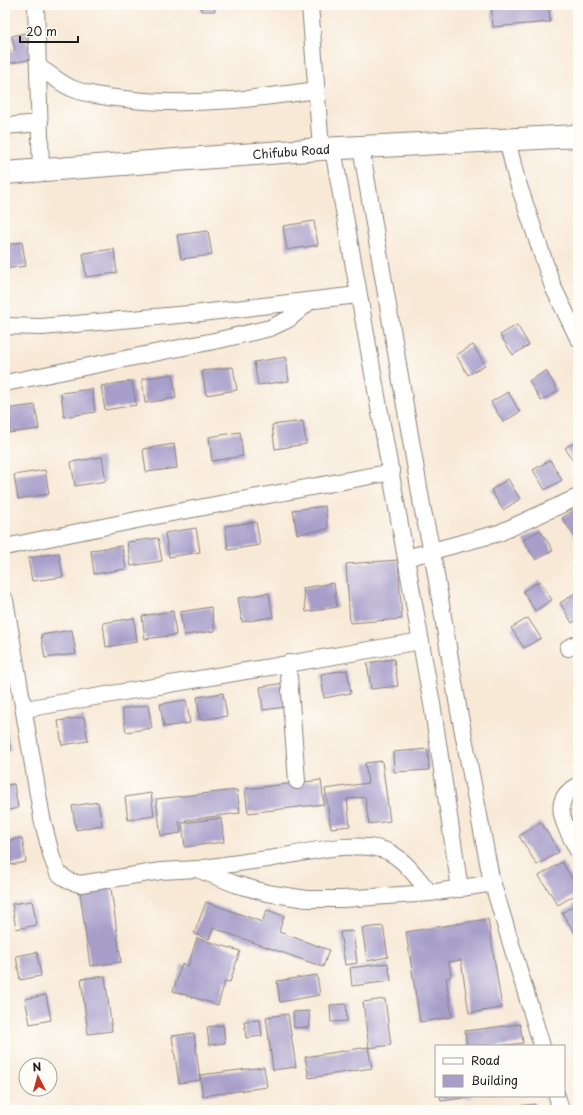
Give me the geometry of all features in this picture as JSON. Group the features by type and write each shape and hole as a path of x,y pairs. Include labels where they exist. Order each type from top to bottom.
{"main road":[{"name":"Chifubu Road","path":"5,173 327,149 578,136"}],"street":[{"path":"36,5 41,171"},
{"path":"310,5 316,90 392,472 433,710 460,889"},
{"path":"38,66 70,87 98,96 150,102 194,103 255,99 316,90"},
{"path":"5,126 40,123"},
{"path":"507,140 516,177 553,287 578,338"},
{"path":"362,147 423,511 432,551 458,706 491,878 542,1045"},
{"path":"5,326 41,327 309,302 358,295"},
{"path":"5,383 219,340 270,328 289,319 309,302"},
{"path":"378,398 403,393"},
{"path":"5,547 161,515 392,472"},
{"path":"406,558 499,533 578,497"},
{"path":"5,600 25,709 42,818 58,873 69,881 80,884 161,871 197,869 269,859 317,849 366,847 388,852 408,868 430,893"},
{"path":"25,709 421,641"},
{"path":"288,663 297,781"},
{"path":"433,710 458,706"},
{"path":"578,786 570,789 561,803 562,819 578,851"},
{"path":"197,869 235,884 267,893 308,899 343,899 430,893 487,884 491,878"},
{"path":"557,1097 561,1110"}],"building":[{"path":"201,5 215,5 215,11 201,11"},
{"path":"491,5 549,5 550,22 493,27"},
{"path":"25,33 31,59 8,64 6,52 15,50 12,36"},
{"path":"314,221 318,245 287,250 283,226"},
{"path":"208,231 212,255 181,259 177,235"},
{"path":"22,242 26,266 5,269 5,245"},
{"path":"114,249 117,273 86,277 83,253"},
{"path":"517,325 529,345 513,355 500,335"},
{"path":"473,345 485,365 468,375 456,355"},
{"path":"286,357 289,381 258,385 254,362"},
{"path":"233,367 237,390 206,395 202,371"},
{"path":"546,371 558,391 541,401 529,381"},
{"path":"173,374 176,398 145,403 142,379"},
{"path":"132,381 136,405 105,410 101,386"},
{"path":"92,389 95,412 64,417 61,393"},
{"path":"508,392 520,412 503,422 491,402"},
{"path":"35,405 39,429 8,433 5,409"},
{"path":"303,421 306,444 275,449 272,425"},
{"path":"240,432 243,456 212,461 209,437"},
{"path":"578,441 578,469 565,448"},
{"path":"174,444 177,468 146,472 143,449"},
{"path":"102,457 106,481 75,486 71,462"},
{"path":"550,460 562,480 545,490 533,470"},
{"path":"45,470 49,494 18,499 14,475"},
{"path":"508,479 520,499 503,510 491,490"},
{"path":"325,506 328,529 297,534 293,510"},
{"path":"578,508 578,535 575,537 562,518"},
{"path":"256,522 260,545 228,550 225,526"},
{"path":"196,528 200,552 169,557 165,533"},
{"path":"540,530 553,550 536,560 523,540"},
{"path":"158,538 162,561 131,566 127,542"},
{"path":"122,546 126,569 94,574 91,550"},
{"path":"59,553 63,577 32,581 28,558"},
{"path":"398,560 402,619 350,623 346,564"},
{"path":"540,581 552,600 535,611 523,591"},
{"path":"334,583 337,607 306,612 303,588"},
{"path":"577,592 578,619 572,623 560,603"},
{"path":"269,593 273,617 242,622 238,598"},
{"path":"211,607 215,631 184,635 180,612"},
{"path":"173,611 176,635 145,639 142,616"},
{"path":"134,618 137,642 106,647 103,623"},
{"path":"528,618 541,638 524,648 511,628"},
{"path":"72,630 76,654 45,658 41,635"},
{"path":"394,659 398,686 371,689 367,663"},
{"path":"347,670 351,693 324,698 321,674"},
{"path":"290,682 294,706 263,710 260,687"},
{"path":"223,693 227,716 200,720 197,697"},
{"path":"186,700 190,723 164,727 160,704"},
{"path":"148,705 152,728 126,732 122,709"},
{"path":"84,717 88,741 62,745 58,721"},
{"path":"5,726 11,750 5,751"},
{"path":"428,749 429,770 394,772 393,752"},
{"path":"382,761 390,821 369,824 365,797 347,799 350,826 331,828 325,789 368,783 365,763"},
{"path":"321,780 324,804 248,813 245,789"},
{"path":"14,784 18,808 5,811 5,785"},
{"path":"237,790 240,813 179,821 181,833 161,836 156,799"},
{"path":"151,793 154,816 128,820 125,797"},
{"path":"98,802 102,825 76,830 72,806"},
{"path":"221,818 224,842 185,847 182,823"},
{"path":"541,822 559,852 537,865 519,836"},
{"path":"22,838 26,862 5,866 5,841"},
{"path":"562,862 578,888 578,893 558,905 539,876"},
{"path":"111,888 121,962 90,966 80,892"},
{"path":"32,901 37,925 16,929 12,904"},
{"path":"206,902 262,922 267,910 284,916 279,932 329,950 323,967 213,928 209,939 194,934"},
{"path":"578,903 578,938 562,913"},
{"path":"488,919 502,1008 469,1013 461,960 449,962 451,977 446,978 452,1017 420,1022 406,932"},
{"path":"383,926 388,957 367,961 362,928"},
{"path":"353,931 357,963 345,965 340,932"},
{"path":"197,938 240,951 230,982 225,981 218,1005 173,991 182,964 188,966"},
{"path":"37,952 41,976 20,980 16,956"},
{"path":"388,963 391,981 352,986 350,968"},
{"path":"317,975 320,995 280,1002 277,981"},
{"path":"105,976 112,1031 88,1034 81,979"},
{"path":"46,995 51,1020 30,1024 25,999"},
{"path":"385,999 391,1045 369,1048 363,1002"},
{"path":"346,1004 347,1021 331,1022 330,1005"},
{"path":"309,1011 310,1027 294,1028 293,1012"},
{"path":"288,1014 296,1067 273,1070 266,1017"},
{"path":"260,1020 262,1036 246,1038 244,1021"},
{"path":"520,1024 523,1043 506,1045 467,1045 465,1031"},
{"path":"223,1025 225,1043 209,1045 207,1027"},
{"path":"194,1033 200,1080 179,1083 172,1036"},
{"path":"368,1047 372,1068 309,1078 305,1057"},
{"path":"264,1067 267,1087 203,1096 200,1075"},
{"path":"440,1097 472,1097 441,1101"},
{"path":"535,1104 536,1110 506,1110 506,1107"}]}
